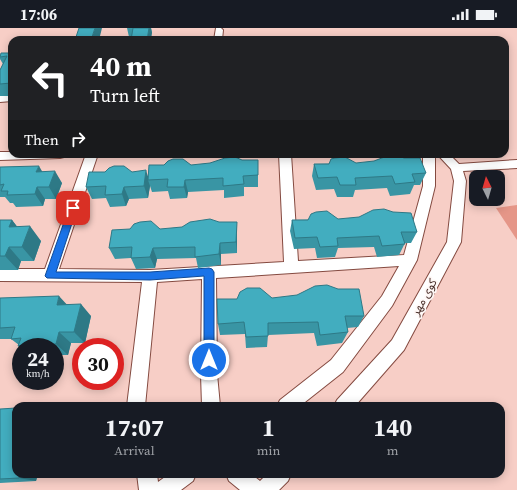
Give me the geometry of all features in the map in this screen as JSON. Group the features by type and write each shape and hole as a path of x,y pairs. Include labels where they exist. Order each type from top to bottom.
{"street":[{"path":"218,36 219,30"},
{"path":"50,276 91,158"},
{"path":"285,158 291,267"},
{"path":"291,402 337,366 387,302 410,260 429,186 429,158"},
{"path":"447,158 456,168 517,164"},
{"name":"کوی مهر","path":"347,402 398,345 454,242 460,181 456,168"},
{"path":"0,275 150,276 410,260"},
{"path":"209,272 209,374 211,402"},
{"path":"136,402 150,276"},
{"path":"148,478 149,490"},
{"path":"164,490 180,478"},
{"path":"241,478 255,490"},
{"path":"265,490 277,478"}],"shaded area":[{"path":"517,205 517,240 496,208"}],"building":[{"path":"79,28 95,28 92,36 76,36"},
{"path":"133,28 149,28 148,36 132,36"},
{"path":"1,53 8,53 8,83 0,84 0,70 7,56 0,57"},
{"path":"225,158 258,160 258,175 243,176 244,184 223,186 223,178 185,180 184,187 167,187 168,179 148,180 149,165 164,165 173,159 183,159 191,165 210,163"},
{"path":"335,158 347,158 356,163 374,161 382,158 420,158 426,173 412,174 415,182 395,184 392,176 355,178 356,185 340,185 337,177 318,178 314,164 329,164 331,159"},
{"path":"39,166 36,172 55,171 49,187 37,187 35,194 7,195 8,191 1,191 4,184 0,185 0,167"},
{"path":"114,166 124,166 132,172 146,170 144,186 124,187 122,194 105,195 106,186 86,187 89,172 105,172"},
{"path":"384,209 393,212 411,213 417,232 401,232 405,244 382,246 379,236 337,238 338,246 320,247 317,237 295,238 292,220 308,220 311,214 316,212 327,211 338,219 359,217 373,210"},
{"path":"210,219 219,222 237,222 236,242 220,243 219,254 195,257 195,247 153,248 150,257 131,258 132,247 109,248 112,230 130,229 134,224 151,221 160,229 182,227 190,222"},
{"path":"0,220 12,220 9,227 30,226 22,247 9,247 5,256 0,256"},
{"path":"327,285 338,289 359,289 364,316 345,316 348,332 320,335 318,322 268,323 268,336 246,337 244,322 218,324 217,299 237,299 240,292 247,288 260,288 272,298 297,295 315,286"},
{"path":"59,296 57,305 81,304 74,332 59,332 58,338 11,339 15,327 0,328 0,298"},
{"path":"12,408 12,478 19,478 0,479 0,409"}],"route":[{"path":"73,208 50,276 150,276 209,272 209,360"}]}
